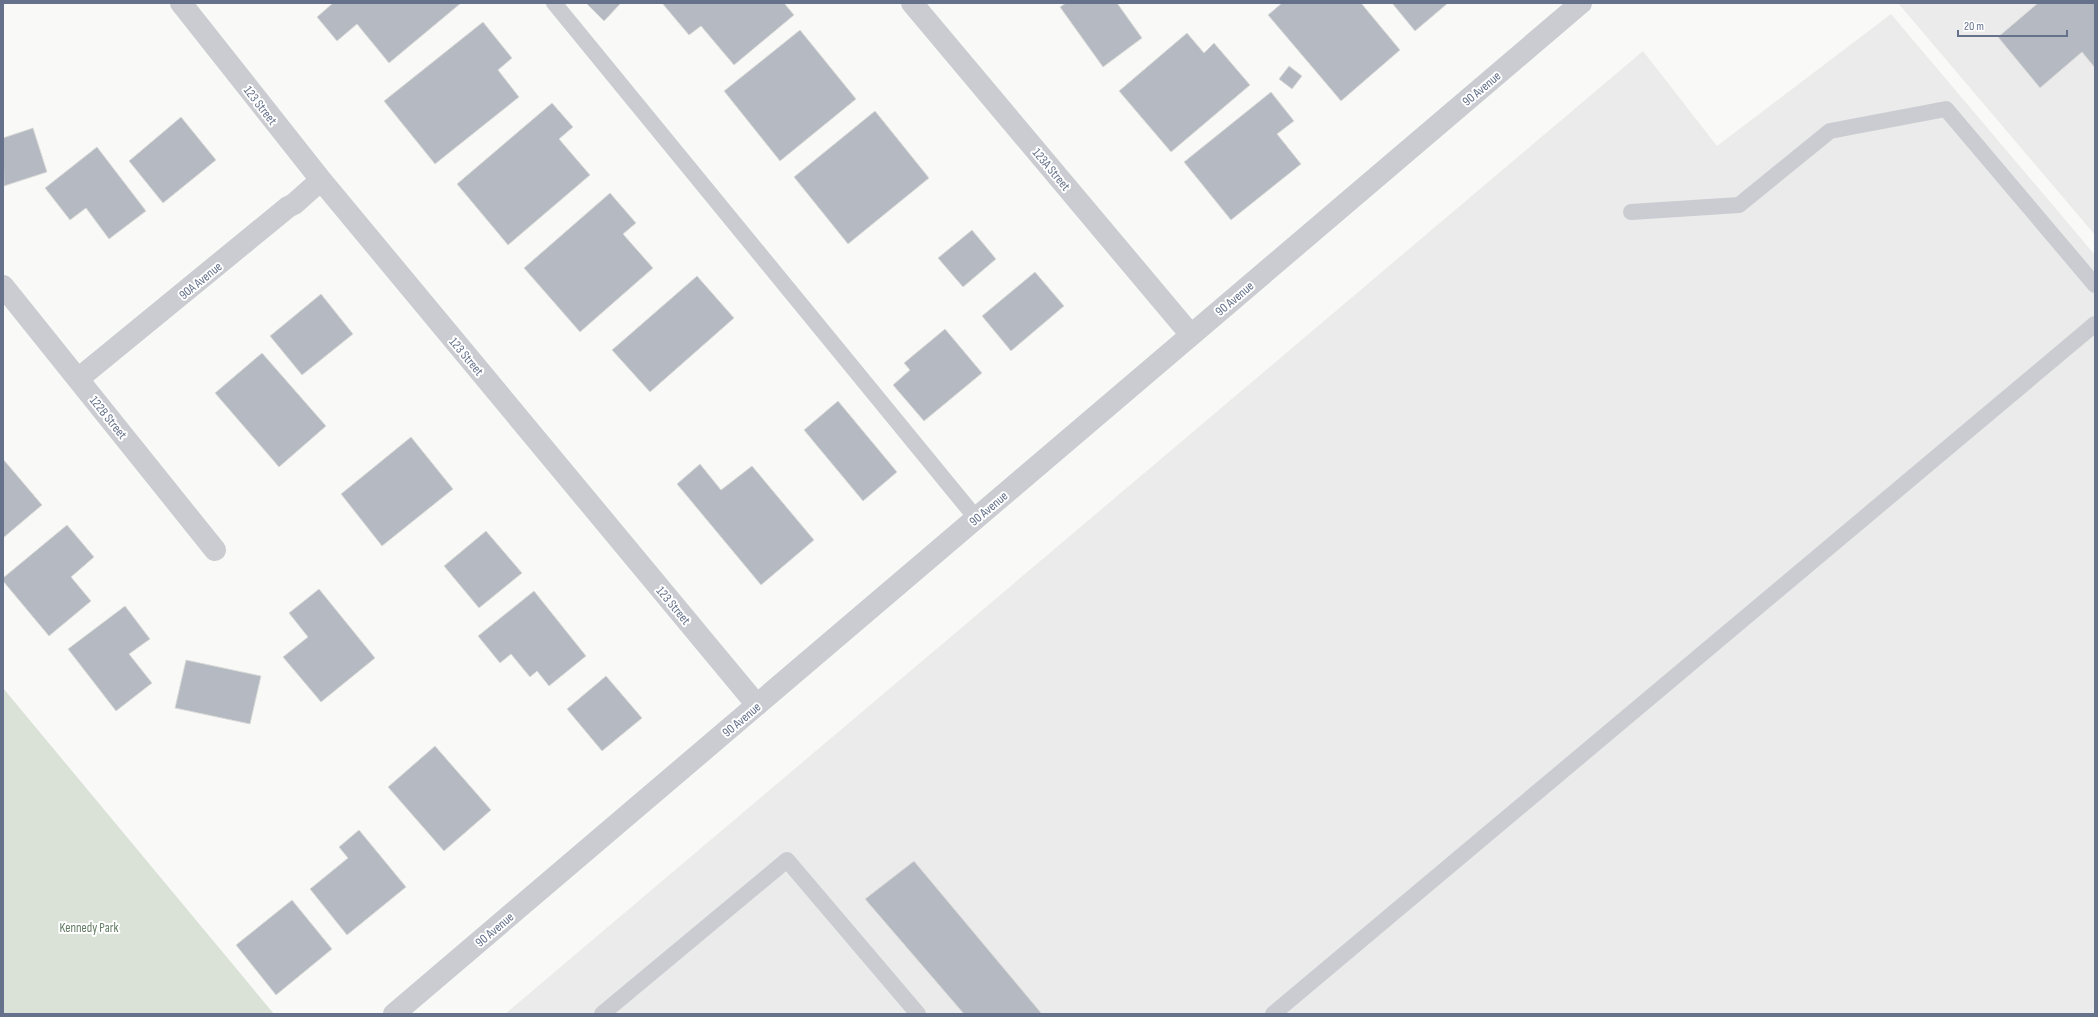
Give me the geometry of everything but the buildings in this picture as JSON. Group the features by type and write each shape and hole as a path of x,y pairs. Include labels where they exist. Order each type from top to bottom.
{"street":[{"name":"123 Street","path":"181,3 321,180 757,705"},
{"name":"123A Street","path":"912,3 1191,335"},
{"name":"90 Avenue","path":"394,1014 1582,3"},
{"name":"90A Avenue","path":"78,379 288,207 294,204 321,180"},
{"name":"122B Street","path":"3,286 215,550"}],"lane":[{"path":"554,3 976,518"},
{"path":"1631,212 1739,205 1830,131 1946,109 2095,285"},
{"path":"1273,1014 2095,324"},
{"path":"602,1014 787,860 918,1014"}],"shaded area":[{"path":"1898,3 2095,3 2095,235"},
{"path":"1891,14 2095,255 2095,1014 505,1014 1643,51 1717,146"}],"green space":[{"name":"Kennedy Park","path":"3,688 269,1008 274,1014 3,1014"}]}
